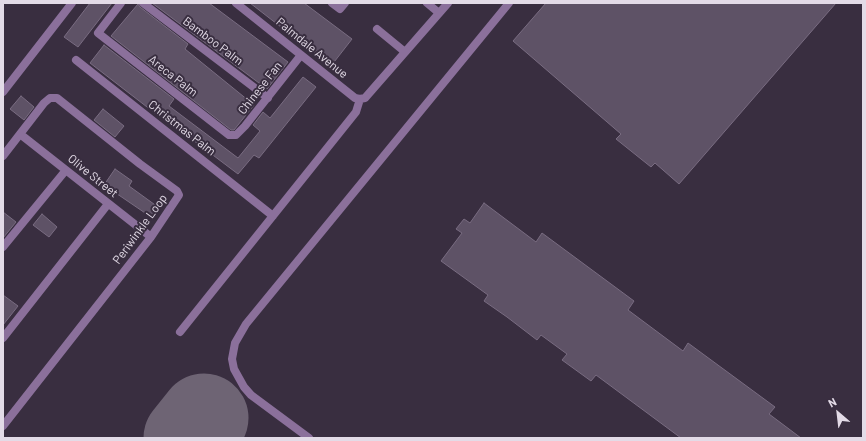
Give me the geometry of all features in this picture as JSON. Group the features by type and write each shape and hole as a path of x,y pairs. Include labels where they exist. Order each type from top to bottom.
{"street":[{"path":"3,92 72,3"},
{"name":"Areca Palm","path":"121,3 98,33 229,134 236,134"},
{"name":"Bamboo Palm","path":"143,3 268,98"},
{"name":"Palmdale Avenue","path":"236,3 358,98"},
{"path":"332,3 343,6"},
{"path":"427,3 439,13"},
{"path":"180,332 356,112 358,98 365,98 448,3"},
{"path":"309,438 251,395 244,387 234,369 232,359 235,343 246,324 509,3"},
{"path":"377,29 405,52"},
{"name":"Chinese Fan","path":"236,134 245,126 301,55"},
{"name":"Christmas Palm","path":"76,60 273,216"},
{"name":"Periwinkle Loop","path":"3,156 44,102 50,98 57,98 140,164 177,191 179,195 150,237 3,426"},
{"name":"Olive Street","path":"20,134 150,237"},
{"path":"3,247 66,170"},
{"path":"3,338 108,204"}],"building":[{"path":"90,3 112,3 78,47 64,37"},
{"path":"152,3 209,3 288,62 267,89"},
{"path":"250,3 304,3 352,39 331,66"},
{"path":"546,3 836,3 679,184 655,163 651,167 616,139 621,134 513,41"},
{"path":"138,4 188,44 185,49 254,105 234,130 231,130 111,36"},
{"path":"104,45 174,99 169,106 238,158 260,131 253,125 263,112 270,118 303,77 316,87 259,158 254,155 238,174 90,63"},
{"path":"21,96 34,107 24,120 10,109"},
{"path":"103,109 124,126 115,137 94,120"},
{"path":"115,169 132,181 129,186 158,207 151,217 104,185"},
{"path":"484,203 536,242 542,233 634,301 628,310 683,351 688,343 775,407 769,414 801,438 681,438 596,375 591,381 562,360 567,354 541,335 537,340 484,301 488,295 441,261 462,233 456,229 464,219 470,223"},
{"path":"3,212 16,222 3,238"},
{"path":"42,214 57,227 49,237 33,225"},
{"path":"3,295 18,306 3,325"}],"runway":[{"path":"188,438 204,418"}]}
